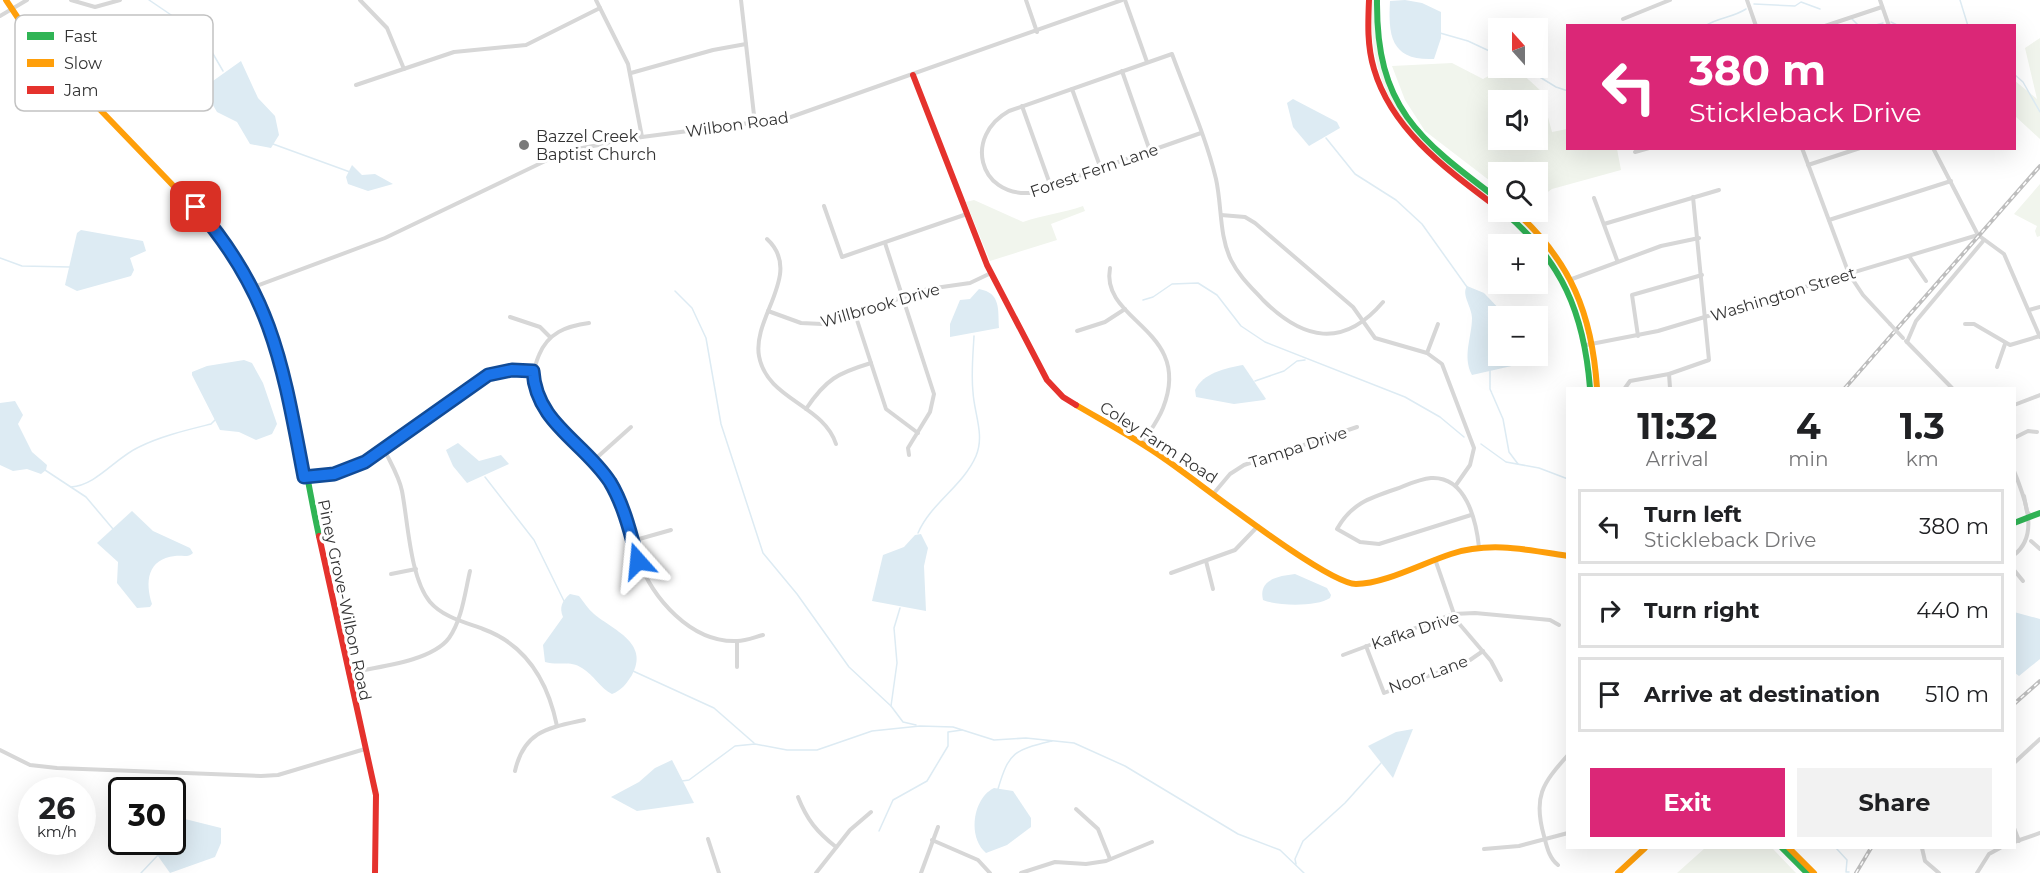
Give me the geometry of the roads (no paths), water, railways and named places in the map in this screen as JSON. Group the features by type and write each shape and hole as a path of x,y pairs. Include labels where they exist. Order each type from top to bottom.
{"main road":[{"name":"Piney Grove-Wilbon Road","path":"6,0 15,16"},
{"path":"1369,0 1369,30 1374,63 1383,91 1397,118 1426,152 1488,200"},
{"path":"1377,0 1379,54 1389,86 1401,109 1435,150 1488,190"},
{"name":"Coley Farm Road","path":"913,75 991,273 1053,389 1142,444 1308,561 1351,584 1371,582 1435,559 1479,547 1512,547 1566,556"},
{"name":"Piney Grove-Wilbon Road","path":"102,111 203,214 254,287 275,338 376,795 375,873"},
{"path":"1515,222 1535,239 1560,274 1576,307 1590,345 1590,387"},
{"path":"1526,222 1548,243 1572,279 1586,314 1597,387"},
{"path":"2016,522 2040,513"},
{"path":"1618,873 1644,849"},
{"path":"1783,849 1807,873"},
{"path":"1790,849 1814,873"}],"street":[{"path":"0,16 27,0"},
{"path":"71,0 95,8 120,0"},
{"path":"360,0 387,28 405,69"},
{"path":"596,0 623,52 631,73 642,137"},
{"path":"741,0 755,124"},
{"path":"1026,0 1037,32"},
{"path":"1123,0 1147,62"},
{"name":"Wilbon Road","path":"254,287 385,238 557,154 642,137 755,124 798,115 1123,0"},
{"path":"1623,19 1670,0"},
{"path":"1747,0 1755,24"},
{"path":"1880,0 1888,24"},
{"path":"1831,24 1882,7"},
{"path":"356,85 462,51 526,45 600,8"},
{"path":"631,73 713,50 746,44"},
{"name":"Forest Fern Lane","path":"1172,54 1201,133 1030,193 1011,192 994,182 984,167 981,152 986,131 1002,115 1147,62 1172,54"},
{"path":"1122,71 1150,151"},
{"path":"1072,89 1101,169"},
{"path":"1022,106 1050,187"},
{"path":"1201,133 1217,181 1225,242 1235,268 1286,321 1303,330 1323,334 1342,332 1362,322 1383,302"},
{"path":"1635,152 1642,150"},
{"path":"1803,150 1849,274 1863,295 1951,387"},
{"path":"1808,165 1854,150"},
{"path":"1934,150 1978,235 2004,254 2040,336 2018,344 2005,344 1974,324 1965,324"},
{"path":"1829,220 1951,181"},
{"path":"1604,224 1719,190"},
{"path":"1626,387 1630,381 1669,374 1709,360 1699,238 1693,197"},
{"path":"1594,198 1617,260"},
{"path":"824,206 842,257 967,214"},
{"path":"1221,215 1245,216 1255,223 1353,307 1362,322 1379,340 1427,353 1439,361 1446,371 1473,443 1472,460 1456,485"},
{"name":"Washington Street","path":"1590,345 1638,336 1706,317 1978,235"},
{"path":"1572,279 1617,260 1661,246 1699,238"},
{"path":"767,239 773,244 781,268 781,278 761,326 758,344 761,365 776,387 826,424 836,444"},
{"path":"1905,340 1916,321 1984,240"},
{"path":"885,243 934,394 930,412 908,448 909,455"},
{"path":"1909,256 1926,281"},
{"path":"1110,268 1109,284 1125,309 1160,345 1167,362 1168,382 1164,406 1142,444"},
{"name":"Willbrook Drive","path":"768,311 801,323 822,324 934,288 970,283 991,273"},
{"path":"1638,336 1632,295 1702,275"},
{"path":"2029,310 2040,307"},
{"path":"1077,331 1105,322 1125,309"},
{"path":"855,314 886,409 918,433"},
{"path":"510,317 540,327 550,337"},
{"path":"589,323 574,325 550,337 541,351 533,371 534,387 545,411 593,461 614,490 638,561 678,619 712,637 737,641 764,635"},
{"path":"1427,353 1438,324"},
{"path":"1997,367 2005,344"},
{"path":"806,409 818,391 831,379 871,363"},
{"path":"304,477 350,469 384,449 488,375 505,371 533,371"},
{"path":"1669,374 1670,387"},
{"path":"2016,404 2040,394"},
{"path":"593,461 631,427"},
{"name":"Tampa Drive","path":"1214,493 1230,474 1244,465 1357,428"},
{"path":"2016,437 2028,431 2037,432"},
{"path":"384,449 402,492 416,569 429,601 439,610 457,620 496,634 533,665 553,706 557,726"},
{"path":"2016,476 2031,516 2033,531 2031,541 2016,553"},
{"path":"1471,515 1379,544 1360,542 1336,529 1349,511 1365,499 1428,479 1442,479 1456,485 1465,497 1471,515 1479,547"},
{"path":"1171,573 1239,548 1258,526"},
{"path":"632,541 671,530"},
{"path":"2031,541 2040,549"},
{"path":"1435,559 1453,614 1464,632 1483,651 1501,680"},
{"path":"1206,561 1213,589"},
{"path":"391,574 416,569"},
{"path":"348,673 423,656 439,647 449,637 457,620 470,571"},
{"path":"2016,572 2023,581"},
{"name":"Kafka Drive","path":"1343,654 1453,614 1475,613 1550,620 1559,625"},
{"path":"736,667 737,641"},
{"name":"Noor Lane","path":"1366,646 1384,693 1470,660 1483,651"},
{"path":"514,771 525,745 543,730 584,720"},
{"path":"2016,761 2040,739"},
{"path":"0,750 30,765 48,767 261,776 278,775 365,749"},
{"path":"1558,865 1551,860 1544,839 1539,799 1544,784 1566,757"},
{"path":"798,798 807,820 836,848"},
{"path":"1076,809 1098,829 1110,859"},
{"path":"816,873 836,848 871,812"},
{"path":"921,873 938,827"},
{"path":"1484,849 1519,846 1566,833"},
{"path":"2017,841 2040,833"},
{"path":"708,839 719,873"},
{"path":"932,840 978,860 990,873"},
{"path":"1021,873 1055,862 1086,864 1110,859 1152,842"},
{"path":"1922,849 1925,861 1939,873"},
{"path":"1977,873 1984,859 1999,849"}],"waterway":[{"path":"149,0 171,15"},
{"path":"1960,0 1967,24"},
{"path":"1754,4 1795,6 1801,2 1820,9"},
{"path":"1709,24 1746,9"},
{"path":"1852,19 1857,24"},
{"path":"1891,22 1895,24"},
{"path":"1440,33 1468,41 1488,50"},
{"path":"213,54 223,71"},
{"path":"2016,76 2023,82 2040,112"},
{"path":"1541,78 1566,90"},
{"path":"1326,138 1355,174 1396,200 1422,224 1467,287"},
{"path":"273,144 350,172"},
{"path":"0,258 22,266 70,267"},
{"path":"1143,300 1153,297 1172,284 1198,283 1217,295 1241,326 1265,342 1405,397 1440,417 1464,437"},
{"path":"675,291 692,308 706,338 721,424 763,553 797,594 849,667 891,706"},
{"path":"918,533 924,522 963,476 976,456 979,432 972,385 974,336"},
{"path":"1255,381 1284,371 1297,361 1305,360"},
{"path":"1490,369 1490,389 1503,419 1509,452 1518,464"},
{"path":"71,487 98,476 130,452 147,443 211,424 215,420"},
{"path":"1481,444 1506,462 1539,468 1566,478"},
{"path":"45,470 86,497 113,529"},
{"path":"485,477 534,540 564,601"},
{"path":"900,608 894,628 897,663 891,706 903,722 916,725"},
{"path":"633,671 714,708 754,743"},
{"path":"682,781 689,780 735,746 755,744 787,750 817,750 872,731 920,726 953,727 994,740 1026,738 1074,743 1125,766 1238,834 1280,850 1304,873"},
{"path":"879,831 893,800 927,781 948,746 948,732 962,730"},
{"path":"998,789 1006,767 1015,754 1052,741"},
{"path":"1296,864 1295,859 1303,841 1345,803 1381,763"},
{"path":"1837,849 1847,860 1846,872 1849,872"},
{"path":"141,873 158,855"}],"railway":[{"path":"1846,387 2040,166"},
{"path":"2016,702 2040,681"},
{"path":"1856,873 1870,849"}],"place":[{"name":"Bazzel Creek Baptist Church","path":"524,145"}]}
